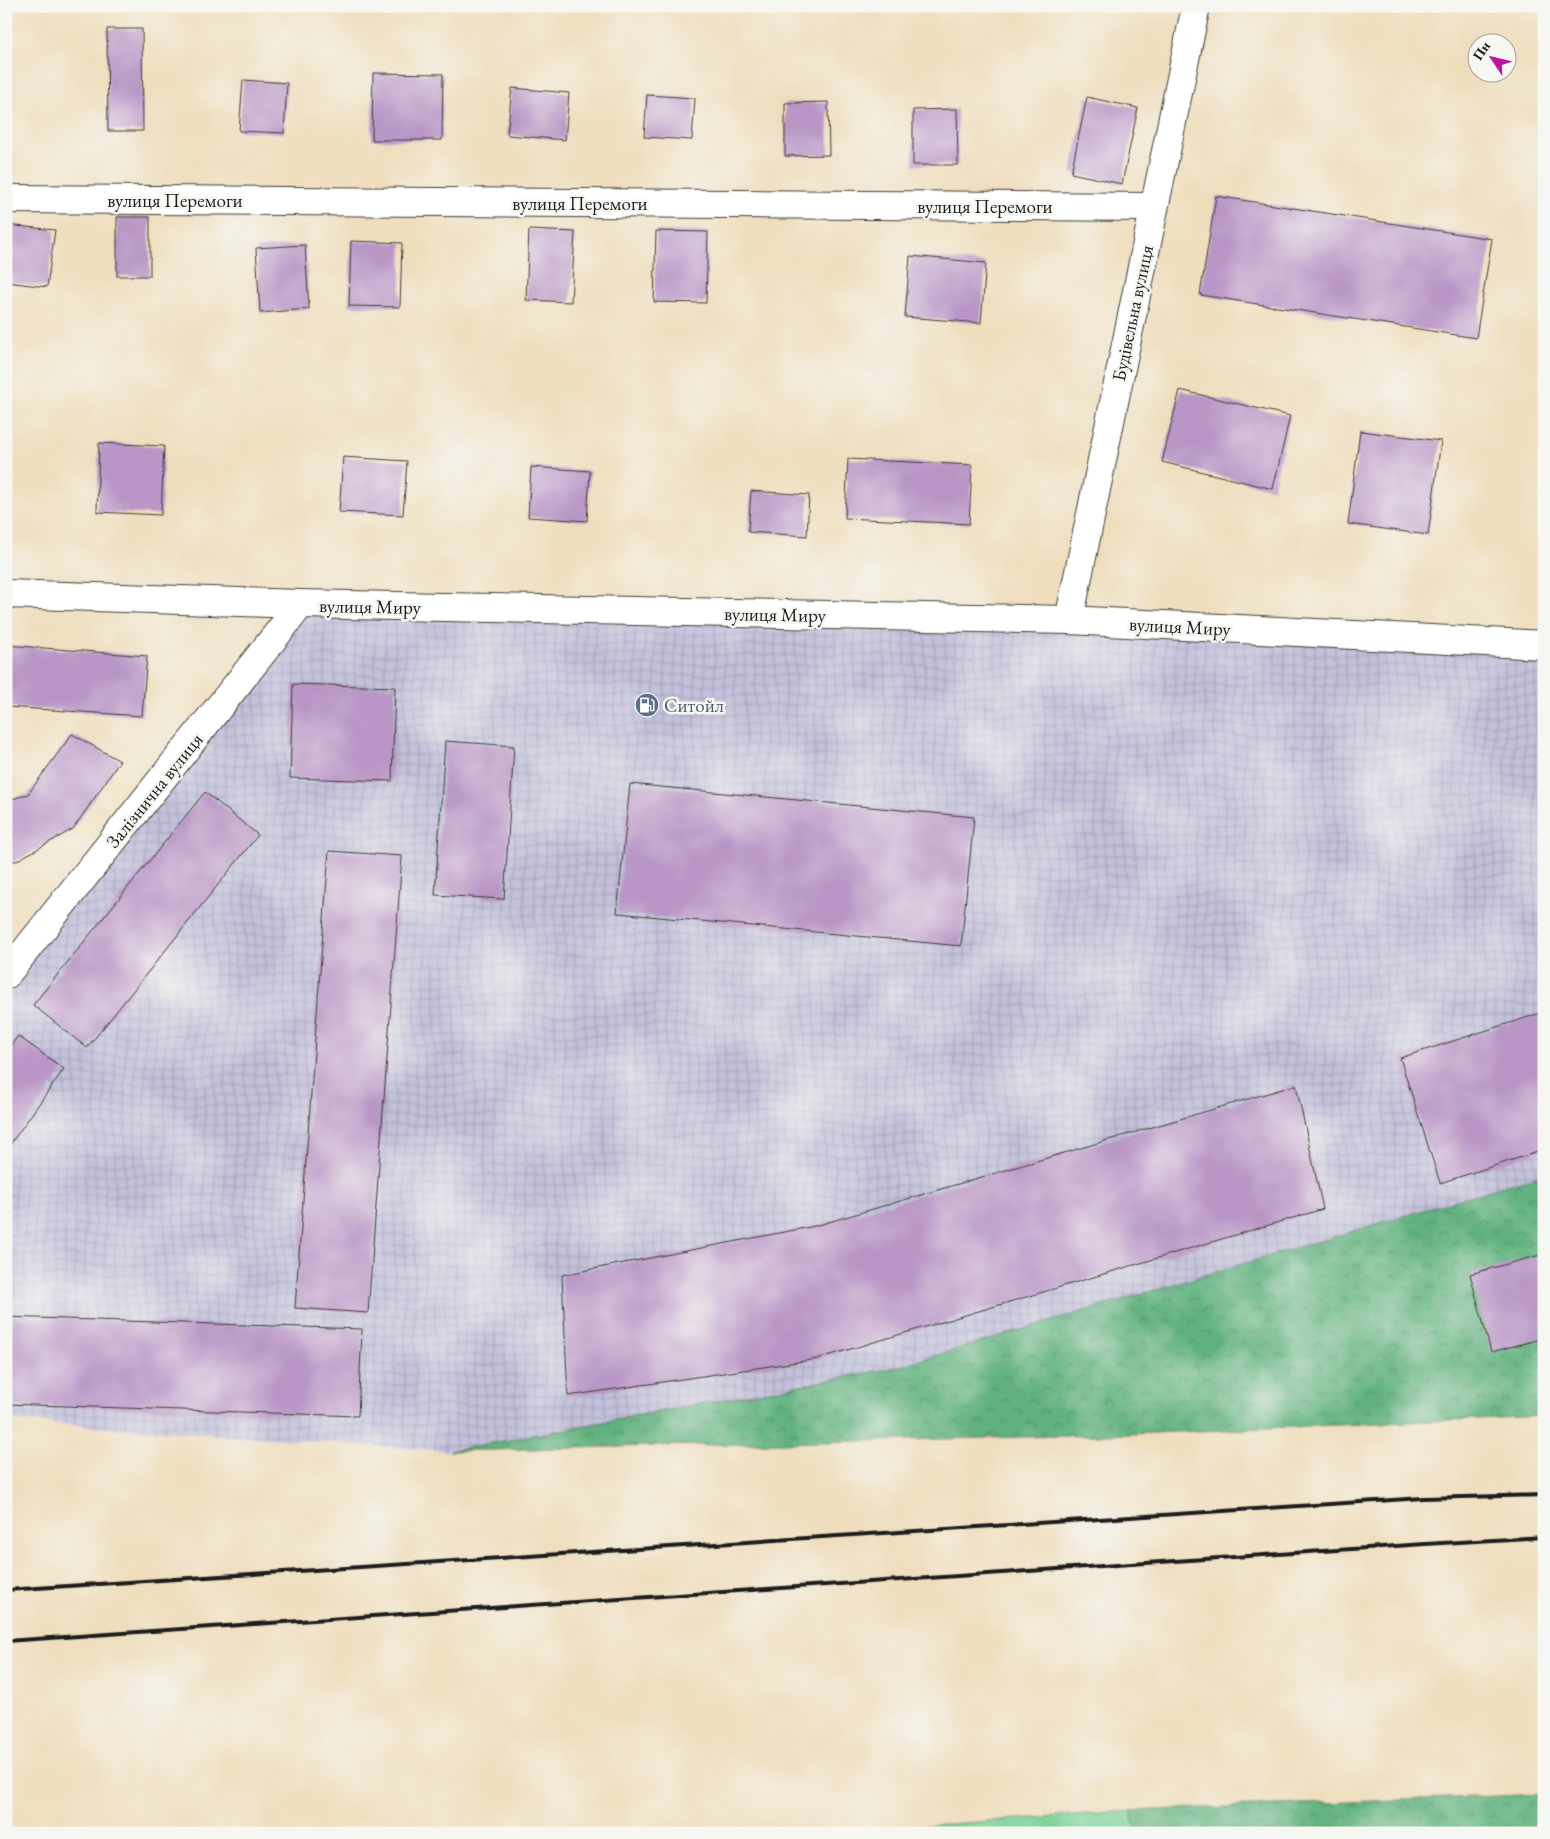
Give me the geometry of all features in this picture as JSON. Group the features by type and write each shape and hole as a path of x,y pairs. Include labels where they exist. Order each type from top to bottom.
{"street":[{"name":"Будівельна вулиця","path":"1069,620 1196,6"},
{"name":"вулиця Перемоги","path":"6,198 1154,207"},
{"name":"вулиця Миру","path":"6,594 301,604 1069,620 1544,645"},
{"name":"Залізнична вулиця","path":"6,975 301,604"}],"shaded area":[{"path":"301,604 1544,645 1544,1174 897,1367 449,1451 6,1420 6,975"}],"green space":[{"path":"1544,1174 1544,1416 1107,1435 449,1451 897,1367"},
{"path":"1544,1794 1544,1833 1138,1833 1131,1811"},
{"path":"1131,1811 1138,1833 822,1833"}],"building":[{"path":"107,29 142,29 143,131 108,131"},
{"path":"373,73 443,74 442,140 372,140"},
{"path":"243,80 287,83 284,133 239,131"},
{"path":"512,88 569,93 565,140 507,135"},
{"path":"647,95 695,98 692,140 644,137"},
{"path":"1087,97 1138,108 1122,184 1071,173"},
{"path":"828,102 829,155 785,156 785,103"},
{"path":"957,109 958,165 913,165 913,110"},
{"path":"1216,196 1492,239 1476,338 1200,295"},
{"path":"117,217 150,217 150,276 117,276"},
{"path":"6,225 55,230 47,287 6,282"},
{"path":"529,230 575,232 571,302 526,300"},
{"path":"656,231 708,232 706,303 654,302"},
{"path":"351,241 402,243 400,307 349,306"},
{"path":"305,245 309,309 260,313 256,248"},
{"path":"910,256 986,263 981,323 905,317"},
{"path":"1180,390 1290,416 1273,489 1162,462"},
{"path":"1360,431 1441,441 1428,535 1348,524"},
{"path":"99,443 164,446 161,515 97,512"},
{"path":"343,457 407,461 403,515 339,512"},
{"path":"848,459 972,465 969,524 845,518"},
{"path":"531,467 590,471 587,521 528,517"},
{"path":"751,491 809,495 807,536 748,532"},
{"path":"6,645 147,656 142,716 6,707"},
{"path":"293,684 395,687 392,781 290,778"},
{"path":"72,734 120,761 73,829 16,861 6,861 6,801 28,794"},
{"path":"445,741 514,746 504,899 435,895"},
{"path":"630,784 974,817 961,946 617,913"},
{"path":"205,792 258,835 87,1048 33,1005"},
{"path":"329,851 402,856 368,1313 295,1308"},
{"path":"1544,1012 1544,1150 1440,1183 1400,1058"},
{"path":"18,1036 64,1069 6,1150 6,1052"},
{"path":"1296,1085 1323,1209 817,1359 568,1396 562,1275 815,1226"},
{"path":"1544,1254 1544,1338 1491,1352 1470,1274"},
{"path":"6,1317 362,1329 358,1416 6,1404"}],"railway":[{"path":"6,1590 1423,1498 1544,1495"},
{"path":"6,1641 1544,1537"}],"place":[{"name":"Ситойл","path":"647,705"}]}
